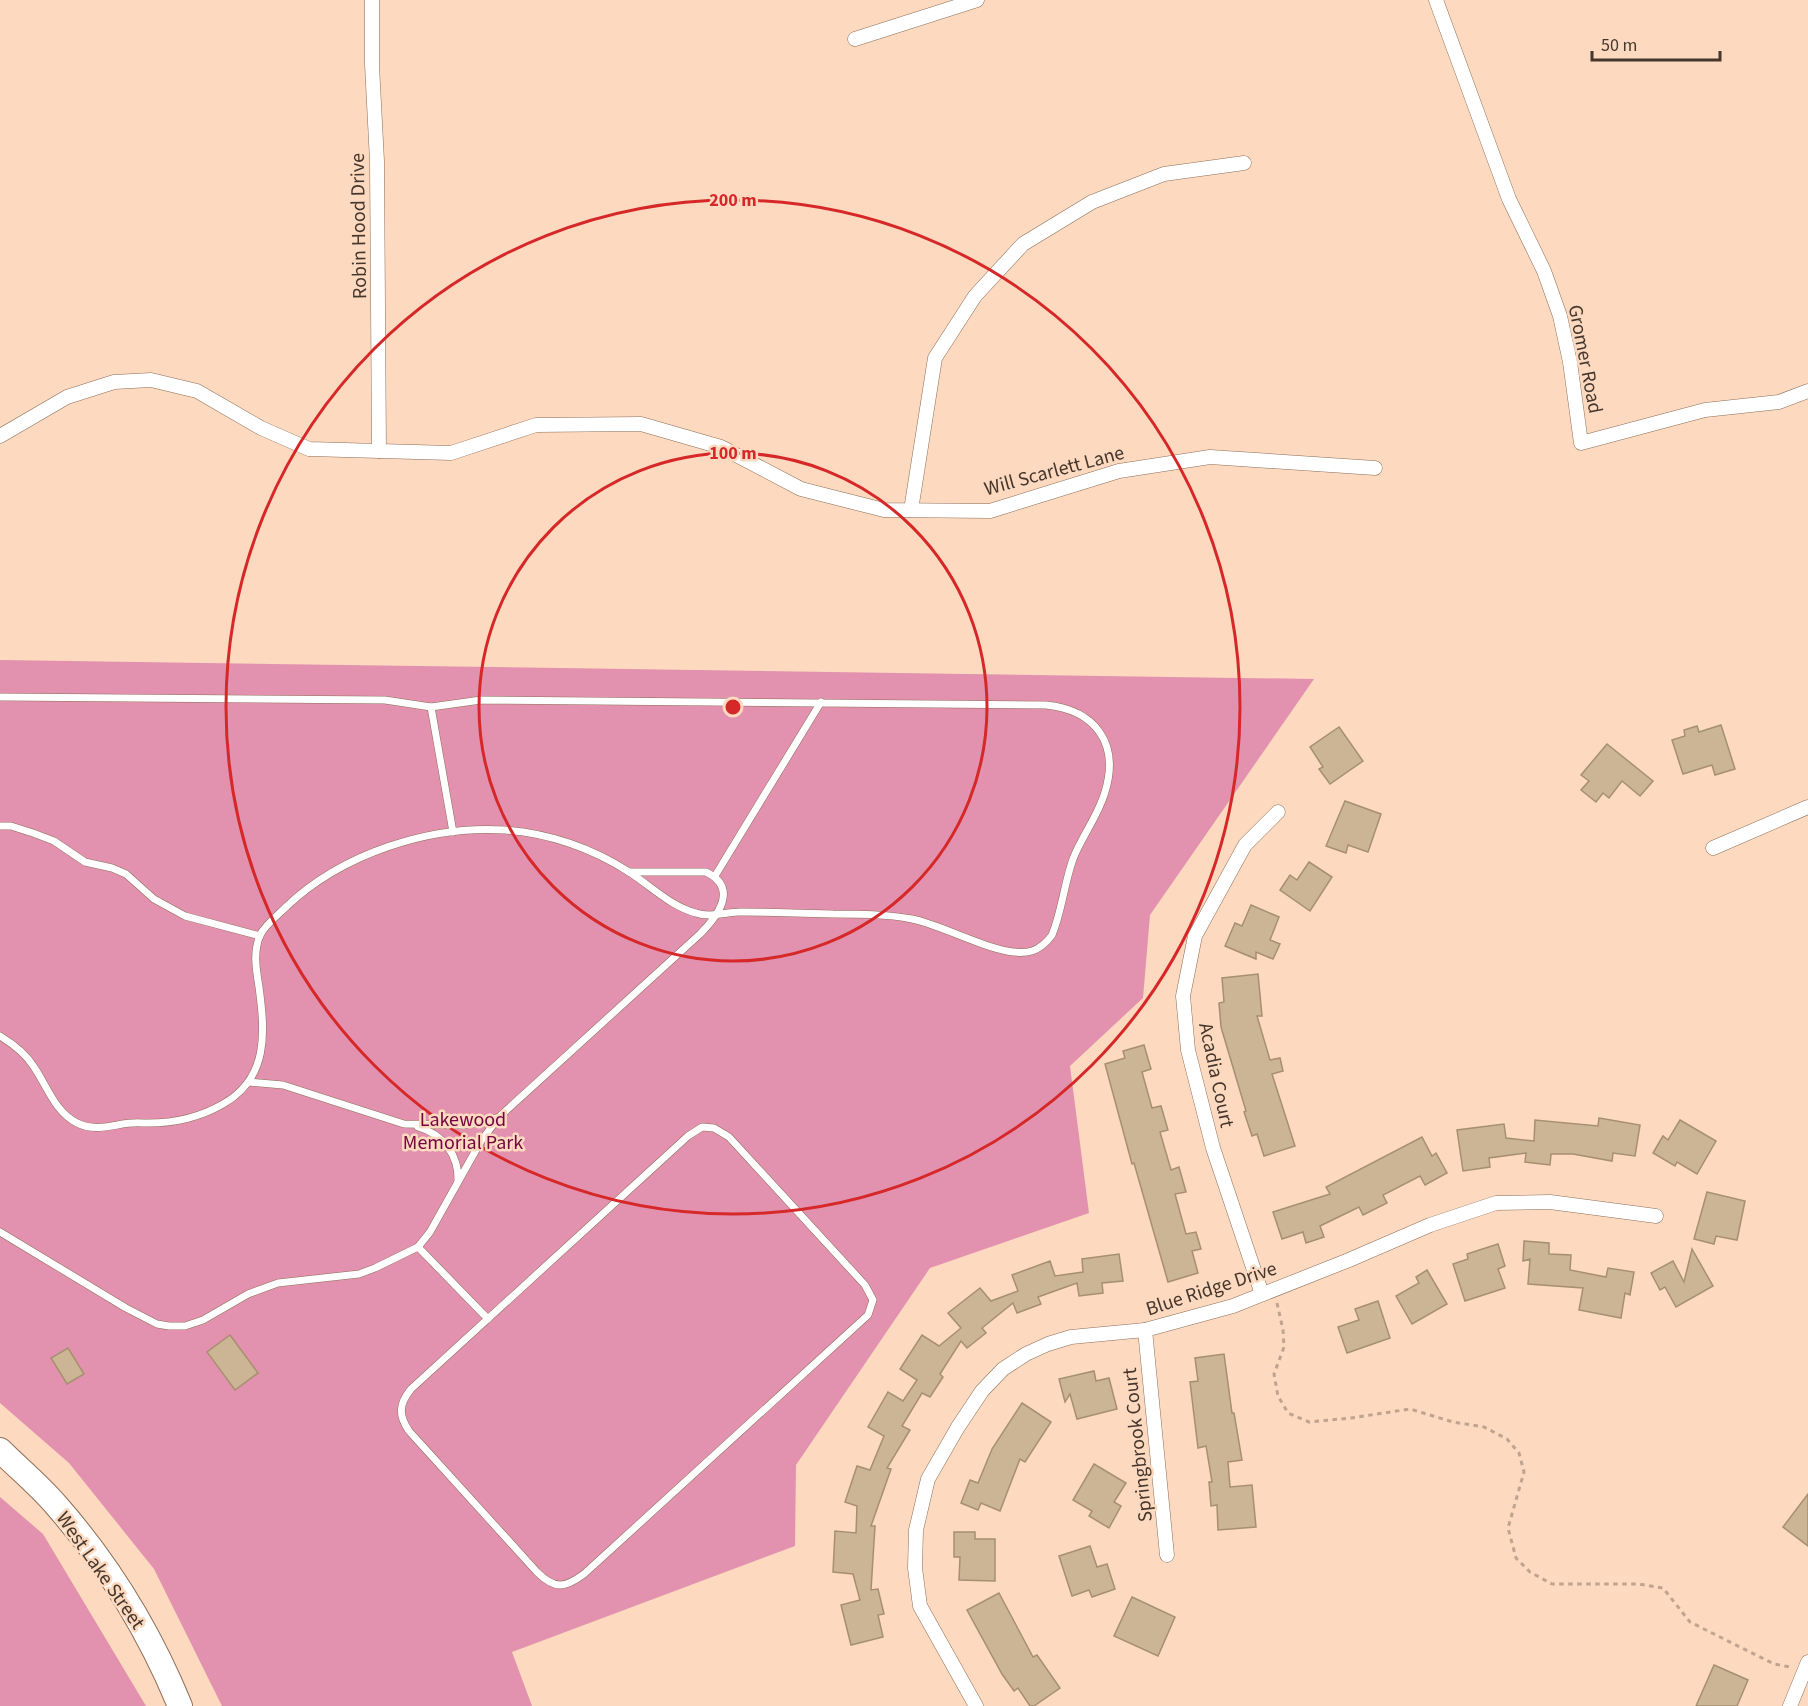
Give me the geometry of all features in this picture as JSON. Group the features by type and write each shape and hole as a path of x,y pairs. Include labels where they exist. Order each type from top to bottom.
{"highway":[{"name":"West Lake Street","path":"0,1450 55,1504 112,1578 139,1620 180,1706"}],"street":[{"name":"Robin Hood Drive","path":"372,0 372,65 377,161 379,451"},
{"path":"855,39 977,0"},
{"name":"Gromer Road","path":"1436,0 1509,199 1544,271 1560,316 1570,362 1581,443 1705,410 1779,402 1808,391"},
{"path":"911,510 935,358 975,296 1023,244 1092,202 1164,174 1244,163"},
{"name":"Will Scarlett Lane","path":"0,436 67,397 114,382 151,380 197,391 261,428 309,449 451,453 536,425 641,424 721,447 801,489 884,510 990,511 1119,471 1210,457 1375,468"},
{"path":"1713,848 1808,807"},
{"name":"Acadia Court","path":"1268,1292 1213,1148 1188,1050 1183,996 1196,936 1245,845 1278,812"},
{"name":"Blue Ridge Drive","path":"976,1706 920,1606 915,1568 916,1530 928,1479 982,1391 1003,1369 1026,1354 1071,1337 1144,1330 1233,1306 1430,1225 1496,1203 1550,1202 1656,1216"},
{"name":"Springbrook Court","path":"1144,1330 1167,1555"},
{"path":"1790,1706 1807,1666"}],"lane":[{"path":"0,697 385,700 431,707 482,700 1046,705 1068,709 1088,719 1099,730 1109,753 1108,781 1099,806 1073,858 1052,935 1047,943 1029,952 1018,952 987,945 933,924 903,917 742,912 709,915 695,913 677,905 629,872 578,846 529,832 496,830 453,832 360,857 340,867 297,896 272,920 260,936 255,955 264,1031 261,1052 249,1082 240,1093 209,1112 171,1123 138,1122 105,1128 82,1126 63,1113 32,1063 0,1036"},
{"path":"715,876 821,702"},
{"path":"431,707 453,832"},
{"path":"0,826 11,826 33,833 54,842 85,862 112,868 126,874 154,899 185,916 260,936"},
{"path":"0,1232 135,1314 157,1324 169,1326 185,1326 202,1320 248,1294 270,1285 293,1280 359,1274 396,1260 418,1247 430,1232 489,1128 700,934 717,913 724,892 721,882 706,872 629,872"},
{"path":"249,1082 283,1084 424,1129 447,1145 458,1170 458,1182"},
{"path":"404,1124 462,1125 483,1123 499,1117"},
{"path":"702,1127 714,1128 729,1137 865,1285 873,1300 868,1315 584,1574 560,1586 551,1584 537,1572 409,1431 400,1416 400,1407 411,1389 488,1319 688,1136 702,1127"},
{"path":"418,1247 488,1319"}],"path":[{"path":"1268,1292 1283,1330 1284,1347 1274,1374 1278,1396 1288,1413 1309,1422 1410,1409 1453,1422 1484,1426 1507,1439 1520,1453 1524,1472 1508,1528 1516,1558 1530,1572 1552,1584 1639,1584 1663,1588 1690,1622 1774,1665 1807,1666"}],"green space":[{"name":"Lakewood Memorial Park","path":"0,660 1314,679 1150,915 1143,998 1070,1066 1089,1213 930,1268 796,1465 795,1546 512,1652 532,1706 222,1706 154,1569 69,1463 0,1403"},
{"path":"0,1497 43,1534 146,1706 0,1706"}],"building":[{"path":"1721,725 1735,769 1715,775 1712,765 1683,774 1672,740 1685,736 1684,730 1697,726 1699,732"},
{"path":"1339,727 1363,761 1330,784 1319,769 1323,767 1310,747"},
{"path":"1607,744 1653,781 1640,796 1622,781 1609,798 1603,793 1596,802 1581,790 1589,781 1581,775"},
{"path":"1345,801 1381,814 1368,852 1348,845 1346,853 1326,846"},
{"path":"1309,862 1332,877 1310,911 1280,890 1290,875 1297,880"},
{"path":"1251,905 1279,917 1270,940 1280,944 1273,959 1256,952 1256,959 1225,946 1235,923 1242,926"},
{"path":"1258,974 1262,1016 1257,1016 1270,1060 1280,1058 1283,1071 1272,1074 1295,1146 1264,1156 1257,1134 1252,1136 1244,1112 1246,1111 1221,1027 1219,1003 1224,1002 1222,978"},
{"path":"1144,1045 1151,1069 1142,1072 1152,1108 1161,1106 1168,1130 1160,1132 1171,1170 1179,1167 1186,1192 1175,1194 1186,1234 1196,1232 1201,1249 1192,1251 1198,1273 1168,1282 1134,1163 1132,1164 1105,1064 1125,1058 1123,1051"},
{"path":"1599,1118 1640,1125 1635,1156 1613,1153 1612,1161 1573,1154 1551,1154 1550,1165 1525,1162 1526,1153 1489,1158 1490,1167 1463,1171 1457,1130 1504,1124 1506,1138 1534,1141 1535,1120 1598,1126"},
{"path":"1680,1120 1716,1141 1697,1174 1677,1162 1675,1166 1653,1153 1663,1136 1668,1140"},
{"path":"1422,1137 1432,1156 1436,1153 1447,1173 1425,1185 1420,1176 1383,1195 1387,1203 1363,1215 1359,1207 1320,1226 1324,1237 1306,1243 1303,1232 1282,1239 1273,1212 1330,1194 1326,1187"},
{"path":"1707,1192 1745,1201 1737,1240 1716,1236 1714,1244 1694,1239"},
{"path":"1524,1241 1549,1243 1549,1254 1571,1255 1570,1270 1606,1277 1608,1268 1634,1272 1630,1295 1625,1293 1621,1318 1579,1310 1583,1288 1528,1284 1530,1259 1523,1261"},
{"path":"1498,1244 1505,1266 1498,1269 1505,1288 1465,1301 1453,1264 1468,1259 1467,1254"},
{"path":"1692,1249 1713,1286 1676,1307 1665,1287 1660,1290 1651,1273 1673,1261 1684,1282"},
{"path":"1119,1254 1123,1281 1102,1283 1103,1293 1079,1296 1077,1283 1038,1297 1041,1304 1017,1313 1013,1303 982,1328 986,1333 967,1348 961,1341 940,1374 943,1377 930,1397 922,1393 902,1426 910,1430 887,1468 891,1469 871,1526 875,1526 871,1590 878,1589 884,1614 878,1615 883,1637 851,1645 841,1605 860,1600 853,1574 833,1572 835,1531 856,1533 857,1506 845,1502 857,1466 870,1470 884,1436 868,1427 888,1392 903,1401 917,1380 900,1369 922,1335 939,1346 961,1328 948,1313 980,1288 991,1301 1018,1291 1012,1275 1050,1261 1055,1276 1083,1272 1082,1259"},
{"path":"1427,1270 1447,1304 1412,1324 1396,1296 1419,1283 1416,1277"},
{"path":"1378,1301 1390,1338 1347,1353 1338,1327 1359,1320 1355,1309"},
{"path":"230,1335 258,1373 235,1390 207,1352"},
{"path":"68,1348 84,1374 67,1384 51,1358"},
{"path":"1224,1354 1232,1413 1234,1413 1242,1460 1228,1462 1230,1487 1252,1485 1256,1527 1218,1530 1217,1505 1211,1506 1209,1482 1212,1482 1206,1446 1198,1448 1190,1382 1198,1381 1195,1358"},
{"path":"1094,1371 1096,1381 1109,1378 1117,1409 1077,1419 1070,1394 1065,1402 1059,1379"},
{"path":"1022,1403 1051,1422 1025,1462 1020,1459 1000,1511 981,1503 978,1510 961,1503 970,1480 978,1483 992,1449"},
{"path":"1094,1464 1126,1483 1114,1502 1121,1506 1109,1528 1089,1516 1092,1511 1073,1500"},
{"path":"1808,1494 1808,1546 1783,1527"},
{"path":"954,1532 975,1532 975,1539 995,1539 995,1581 959,1580 960,1557 954,1557"},
{"path":"1090,1546 1097,1567 1107,1564 1115,1589 1092,1597 1089,1590 1072,1596 1059,1556"},
{"path":"999,1593 1033,1657 1037,1655 1060,1688 1034,1706 1030,1706 1018,1688 1014,1691 1002,1674 967,1610"},
{"path":"1132,1597 1175,1617 1158,1656 1114,1636"},
{"path":"1714,1665 1748,1680 1737,1706 1696,1706"}]}
